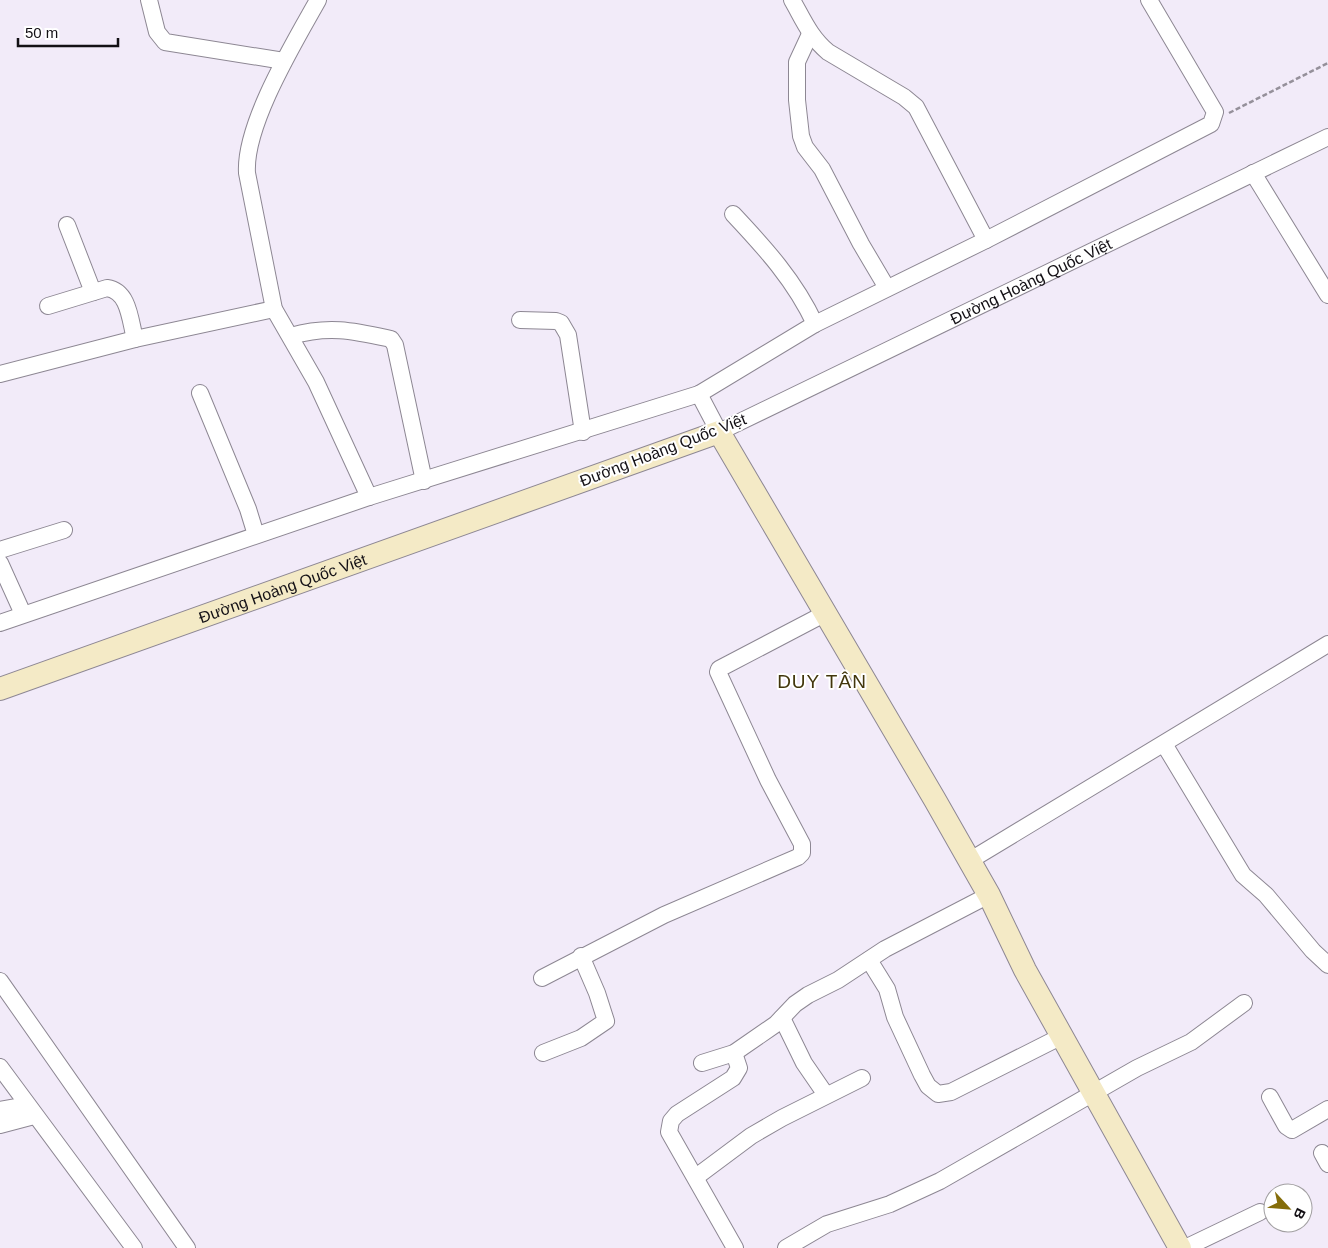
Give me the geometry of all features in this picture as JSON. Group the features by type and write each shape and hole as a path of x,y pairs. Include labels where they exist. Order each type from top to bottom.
{"street":[{"path":"150,0 157,32 165,42 284,61"},
{"path":"318,0 284,61 253,132 246,161 274,309 316,382 369,497"},
{"path":"792,0 810,34 828,52 904,97 916,107 986,240"},
{"path":"0,622 369,497 583,432 702,399 815,324 986,240 1208,126 1214,120 1215,112 1149,0"},
{"path":"810,34 797,62 797,100 801,136 805,147 822,169 860,244 887,288"},
{"name":"Đường Hoàng Quốc Việt","path":"0,689 716,427 1328,137"},
{"path":"1253,173 1328,295"},
{"path":"733,214 772,255 791,280 805,302 815,324"},
{"path":"66,225 93,292"},
{"path":"48,306 107,288 120,293 126,303 135,339"},
{"path":"0,374 135,339 274,309"},
{"path":"520,320 556,321 565,328 583,432"},
{"path":"291,336 317,329 340,329 391,339 395,345 424,481"},
{"path":"200,393 248,509 256,535"},
{"path":"702,399 716,427 826,613 988,895 1062,1036 1180,1248 1260,1212"},
{"path":"0,550 64,530"},
{"path":"0,563 23,614"},
{"path":"542,978 581,956 664,915 798,857 802,853 802,844 768,780 718,672 719,669 826,613"},
{"path":"969,862 1328,644"},
{"path":"1164,744 1243,874 1266,894 1313,951 1328,965"},
{"path":"702,1063 734,1053 782,1018 795,1004 869,960 988,895"},
{"path":"543,1053 581,1038 606,1021 581,956"},
{"path":"869,960 887,989 895,1017 922,1075 928,1086 938,1094 951,1092 1062,1036"},
{"path":"0,981 187,1248"},
{"path":"796,1246 828,1224 890,1204 940,1181 1093,1092 1164,1053 1191,1042 1244,1003"},
{"path":"782,1018 804,1063 826,1096"},
{"path":"734,1053 739,1068 733,1078 677,1114 669,1126 672,1139 696,1177 735,1248"},
{"path":"0,1067 134,1248"},
{"path":"696,1177 751,1136 862,1078"},
{"path":"1270,1097 1286,1126 1292,1130 1328,1109"},
{"path":"0,1110 30,1110"},
{"path":"0,1124 30,1110"}],"path":[{"path":"1214,120 1328,63"}],"district":[{"name":"DUY TÂN","path":"822,681"}]}
